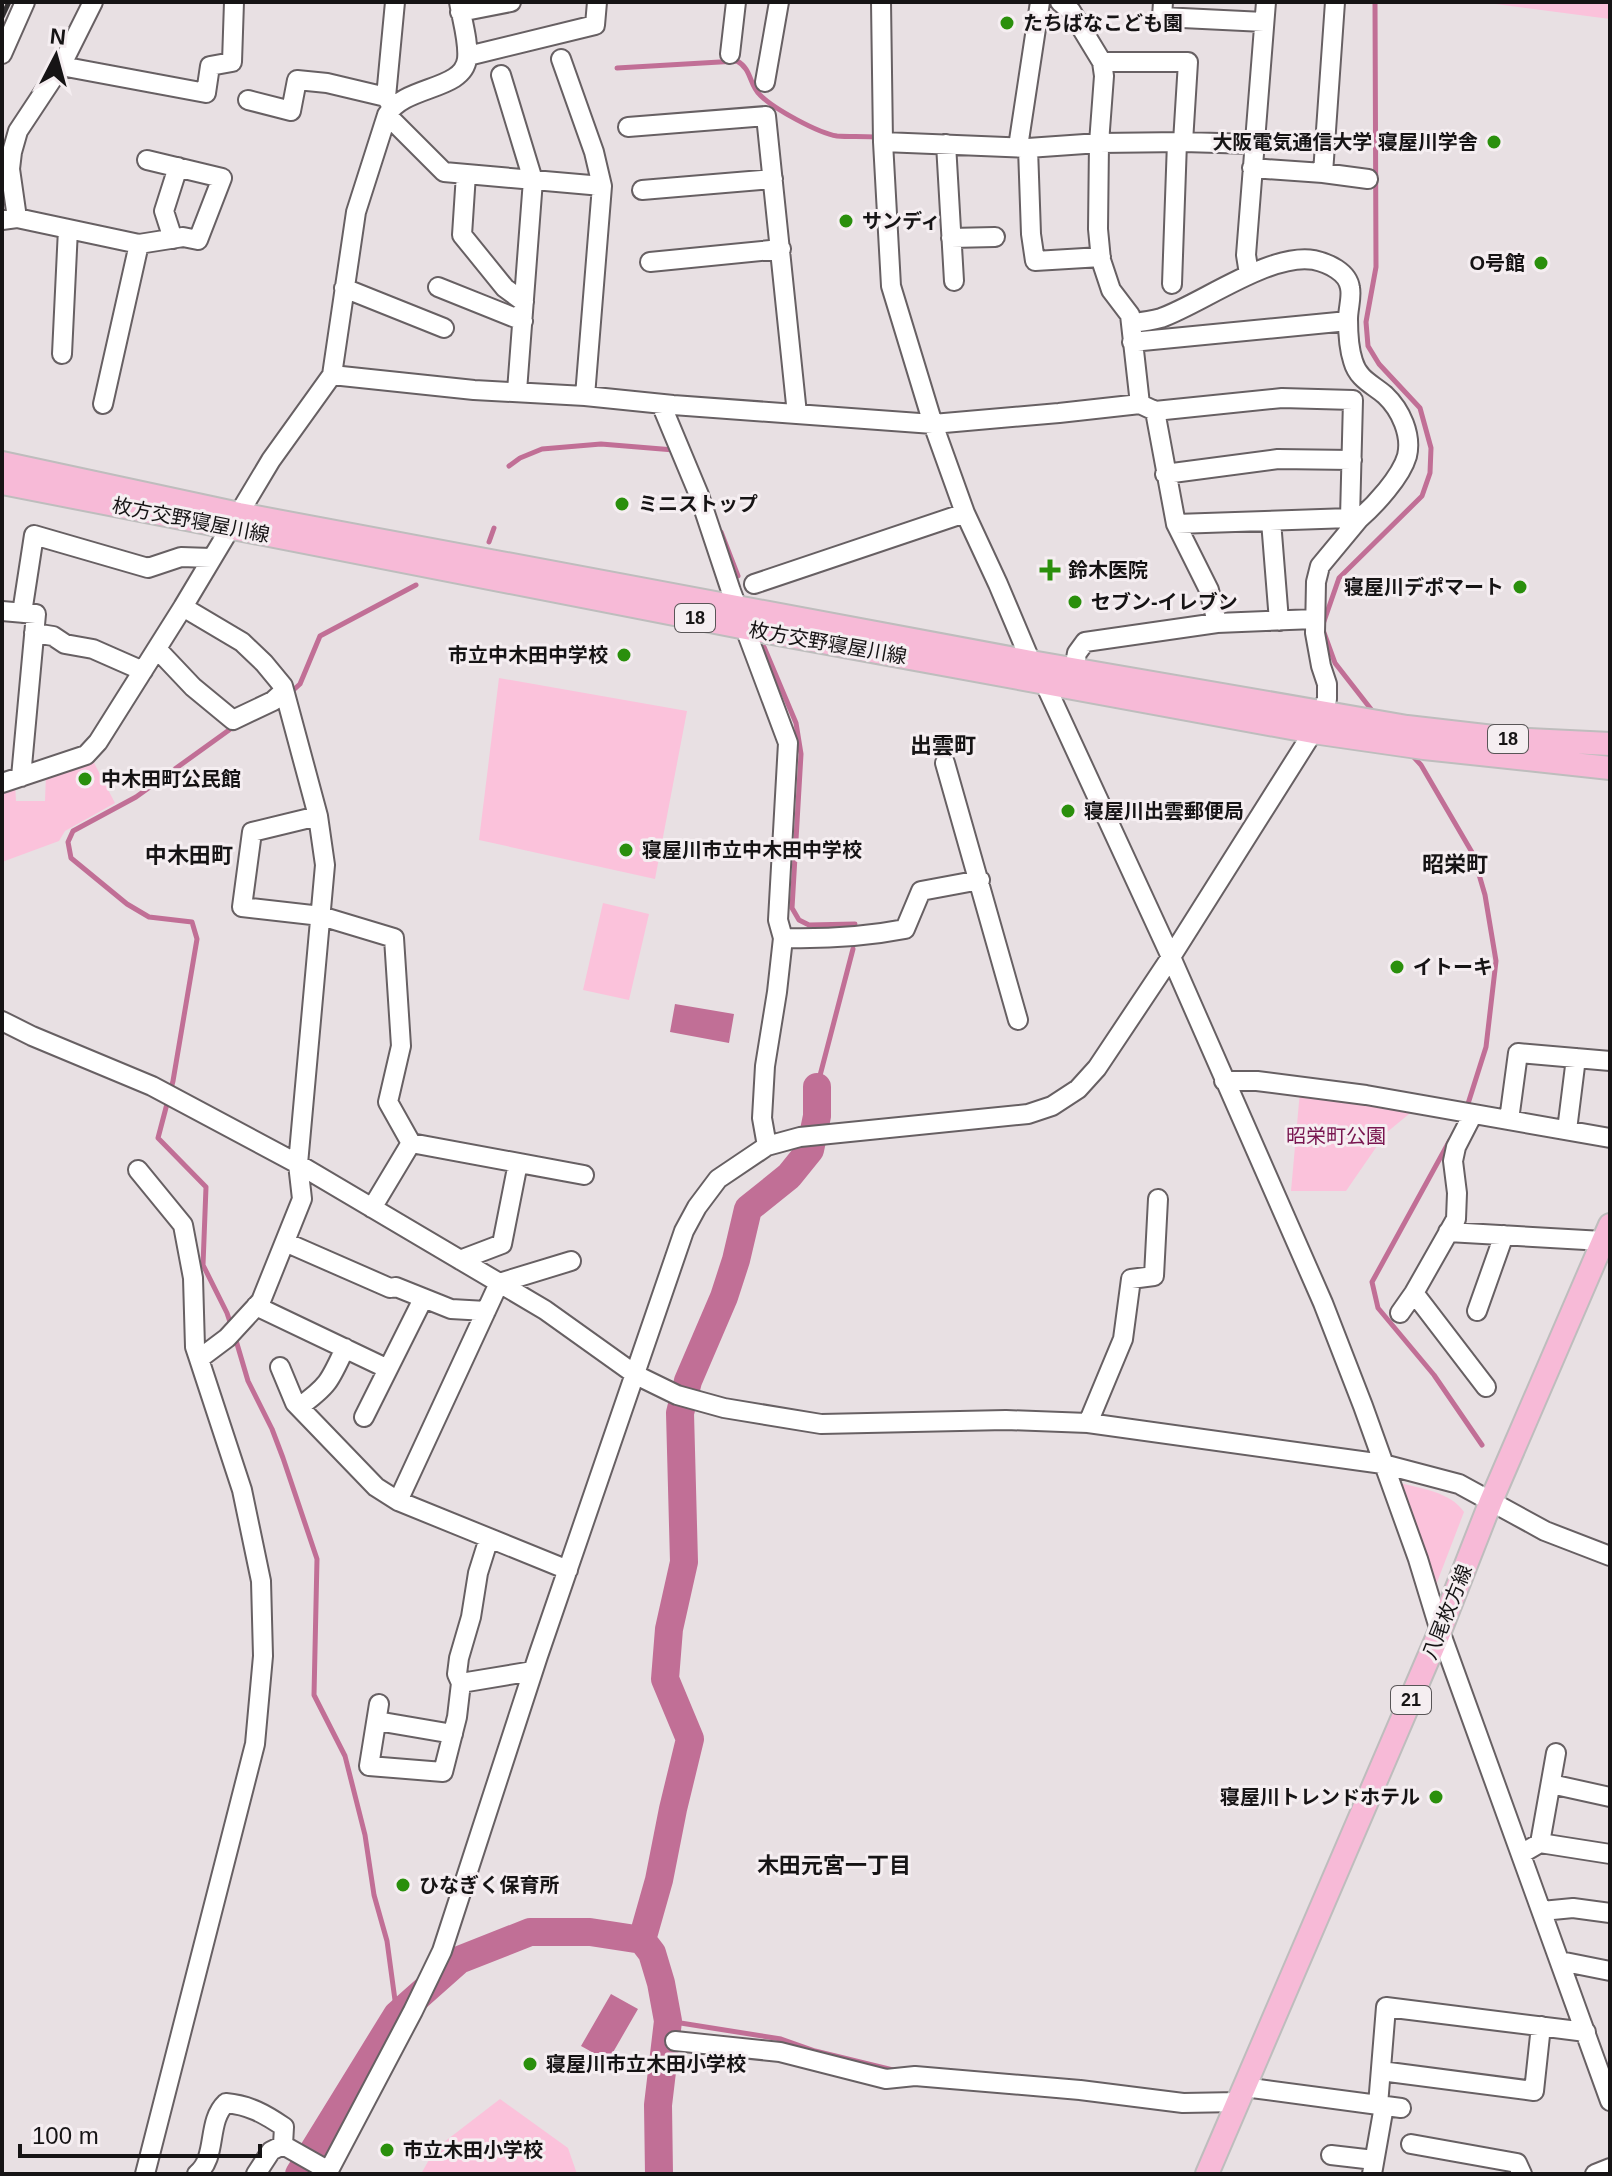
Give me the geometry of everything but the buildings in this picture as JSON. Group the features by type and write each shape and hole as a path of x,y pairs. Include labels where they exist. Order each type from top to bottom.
{"main road":[{"name":"枚方交野寝屋川線","path":"2,463 234,521"},
{"name":"枚方交野寝屋川線","path":"2,483 234,521 742,618 1044,682 1318,722 1372,722 1511,739 1610,744"},
{"name":"枚方交野寝屋川線","path":"742,618 1074,669 1318,722 1389,743 1610,768"},
{"name":"八尾枚方線","path":"1207,2174 1440,1631 1491,1501 1606,1233"}],"street":[{"path":"2,54 25,2"},
{"path":"93,2 61,66 18,131 10,169 9,219 139,244 183,237 198,240 222,178 147,160"},
{"path":"61,66 206,93 210,66 232,62 234,2"},
{"path":"2,783 86,755 98,742 271,460 332,375 356,212 388,106 395,2"},
{"path":"388,106 457,78 465,71 468,56 460,7 511,2"},
{"path":"468,56 595,25 597,2"},
{"path":"730,54 736,2"},
{"path":"765,82 779,2"},
{"path":"881,2 883,142 891,286 933,424 965,513 1031,662 1044,682 1171,957 1317,1289 1363,1406 1418,1559 1440,1631 1610,2101"},
{"path":"1040,2 1023,148 1035,261 1101,257"},
{"path":"1163,2 1162,17 1264,22"},
{"path":"1249,274 1246,255 1266,2"},
{"path":"1323,173 1335,2"},
{"path":"1068,5 1102,62 1104,76 1099,143 1098,229 1101,257 1111,290 1130,315 1147,408 1176,524 1209,590 1217,623"},
{"path":"561,59 594,152 602,186 585,396"},
{"path":"1102,62 1188,62 1172,284"},
{"path":"501,75 533,180 517,391"},
{"path":"248,100 291,111 297,80 327,83 388,106 444,172 602,186"},
{"path":"628,127 766,116 797,414"},
{"path":"883,142 1023,148 1099,143 1254,144"},
{"path":"946,144 954,281"},
{"path":"173,239 164,211 178,167"},
{"path":"1252,168 1368,179"},
{"path":"466,174 462,235 524,311"},
{"path":"642,190 773,179"},
{"path":"62,354 68,229"},
{"path":"951,238 995,237"},
{"path":"103,404 139,244"},
{"path":"650,262 781,249"},
{"path":"283,2145 328,2173 442,1951 533,1671 675,1254 697,1207 718,1179 767,1146 802,1137 1028,1114 1052,1106 1078,1089 1097,1068 1171,957 1318,722 1327,699 1327,684 1315,633 1316,582 1320,566 1355,519 1390,487 1407,456 1407,432 1399,413 1386,396 1358,374 1352,359 1348,321 1351,287 1332,266 1297,260 1249,274 1132,332"},
{"path":"438,287 524,311"},
{"path":"344,288 444,328"},
{"path":"1132,332 1348,321"},
{"path":"332,375 474,390 933,424 1282,398 1353,400 1355,519"},
{"path":"661,404 699,495 788,743 778,920 783,938 765,1066 762,1118 767,1146"},
{"path":"1165,474 1278,459 1352,460"},
{"path":"754,584 965,513"},
{"path":"1176,524 1355,519"},
{"path":"1271,521 1279,621"},
{"path":"22,613 34,535 148,568 181,557 211,558"},
{"path":"183,607 242,642 283,686 318,816 325,865 298,1164 302,1199 261,1301 233,1331 199,1359"},
{"path":"2,611 36,614 21,777"},
{"path":"1074,669 1077,653 1085,642 1217,623 1315,619"},
{"path":"34,633 53,636 65,644 93,649 143,671"},
{"path":"157,649 193,687 233,720 285,695"},
{"path":"945,763 1018,1020"},
{"path":"318,816 252,832 242,907 321,916 394,938 401,1046 388,1102 411,1143"},
{"path":"783,938 844,938 905,929 921,891 980,880"},
{"path":"2,1021 122,1072 298,1164 545,1310 636,1375 686,1398 724,1408 821,1424 1006,1420 1088,1423 1383,1464 1459,1484 1545,1531 1610,1556"},
{"path":"1509,1120 1518,1053 1610,1061"},
{"path":"1567,1130 1576,1058"},
{"path":"1224,1081 1257,1081 1366,1095 1610,1138"},
{"path":"1400,1313 1456,1219 1453,1161 1466,1112"},
{"path":"411,1143 584,1175"},
{"path":"372,1208 411,1143"},
{"path":"460,1260 502,1244 518,1163"},
{"path":"138,1170 183,1225 193,1278 195,1347 242,1490 261,1581 263,1656 255,1744 145,2174"},
{"path":"1088,1423 1123,1339 1131,1279 1154,1276 1158,1199"},
{"path":"1448,1232 1504,1235 1606,1233"},
{"path":"1477,1311 1504,1235"},
{"path":"285,1242 390,1288 396,1287 451,1309 486,1311"},
{"path":"398,1501 499,1283 571,1261"},
{"path":"1414,1293 1486,1387"},
{"path":"364,1417 423,1299"},
{"path":"256,1306 388,1369"},
{"path":"299,1407 324,1389 345,1348"},
{"path":"280,1367 295,1403 376,1487 398,1501 568,1570"},
{"path":"453,1734 378,1713 369,1766 443,1772 453,1734 457,1717 461,1683 457,1674 459,1658 489,1538"},
{"path":"461,1683 533,1671"},
{"path":"1540,1843 1556,1753"},
{"path":"1551,1784 1610,1797"},
{"path":"1521,1854 1540,1843 1610,1854"},
{"path":"1542,1911 1573,1908 1610,1913"},
{"path":"1560,1961 1610,1971"},
{"path":"1331,2155 1373,2167 1388,2106 1381,2071 1386,2007 1586,2032"},
{"path":"1381,2071 1534,2091 1541,2026"},
{"path":"675,2041 780,2052 886,2079 915,2076 1065,2088 1183,2103 1241,2094 1388,2106"},
{"path":"197,2174 209,2153 215,2119 226,2103 262,2112 284,2127 283,2145"},
{"path":"1411,2144 1517,2163 1522,2174"},
{"path":"256,2174 271,2151 283,2145"},
{"path":"1595,2174 1610,2168"}],"green space":[{"path":"1480,2 1610,2 1610,19"},
{"path":"499,678 687,711 655,879 479,840"},
{"path":"91,757 115,803 65,831 59,841 2,862 2,787 15,783 16,801 45,801 46,774"},
{"path":"603,903 649,914 629,1000 583,990"},
{"name":"昭栄町公園","path":"1300,1091 1415,1109 1386,1133 1346,1191 1291,1191"},
{"path":"1397,1482 1443,1495 1464,1512 1436,1585"},
{"path":"500,2099 568,2148 577,2174 421,2174 435,2149"}],"shaded area":[{"path":"675,1004 734,1014 729,1043 670,1032"},
{"path":"611,1994 638,2009 608,2061 581,2046"}],"waterway":[{"path":"1374,713 1335,663 1322,627 1339,578 1422,496 1430,473 1431,448 1420,408 1379,364 1368,346 1366,322 1376,267 1375,2"},
{"path":"617,68 737,61 745,68 760,95 797,120 837,136 874,137"},
{"path":"509,466 542,449 601,444 674,450"},
{"path":"489,542 494,528"},
{"path":"721,532 738,576"},
{"path":"289,694 300,684 320,636 416,585"},
{"path":"764,647 796,723 801,754 792,908 799,920 809,925 855,924"},
{"path":"232,1328 203,1265 206,1187 158,1138 173,1081 197,939 192,922 149,917 127,904 71,858 68,842 73,831 136,797 236,725"},
{"path":"1410,753 1421,765 1473,854 1485,895 1496,961 1486,1047 1466,1110"},
{"path":"817,1087 853,949"},
{"path":"659,2174 658,2105 668,2021 652,1953 642,1940 659,1880 690,1739 665,1679 669,1629 684,1562 680,1413 688,1381 724,1297 748,1209 789,1176 810,1150 817,1116 817,1087"},
{"path":"1450,1140 1372,1282 1378,1308 1434,1375 1482,1445"},
{"path":"235,1337 248,1381 283,1458 317,1559 314,1695 345,1756 365,1835 374,1895 387,1941 397,2015"},
{"path":"299,2174 397,2015 459,1960 530,1932 590,1932 642,1940"},
{"path":"668,2021 781,2039 815,2051 897,2071"}],"railway":[{"path":"2,17 9,2"}],"place":[{"name":"たちばなこども園","path":"1007,23"},
{"name":"大阪電気通信大学 寝屋川学舎","path":"1494,142"},
{"name":"サンディ","path":"846,221"},
{"name":"O号館","path":"1541,263"},
{"name":"ミニストップ","path":"622,504"},
{"name":"鈴木医院","path":"1050,570"},
{"name":"寝屋川デポマート","path":"1520,587"},
{"name":"セブン-イレブン","path":"1075,602"},
{"name":"市立中木田中学校","path":"624,655"},
{"name":"中木田町公民館","path":"85,779"},
{"name":"寝屋川出雲郵便局","path":"1068,811"},
{"name":"寝屋川市立中木田中学校","path":"626,850"},
{"name":"イトーキ","path":"1397,967"},
{"name":"寝屋川トレンドホテル","path":"1436,1797"},
{"name":"ひなぎく保育所","path":"403,1885"},
{"name":"寝屋川市立木田小学校","path":"530,2064"},
{"name":"市立木田小学校","path":"387,2150"}],"district":[{"name":"出雲町","path":"943,745"},
{"name":"中木田町","path":"189,855"},
{"name":"昭栄町","path":"1455,864"},
{"name":"木田元宮一丁目","path":"834,1865"}]}
